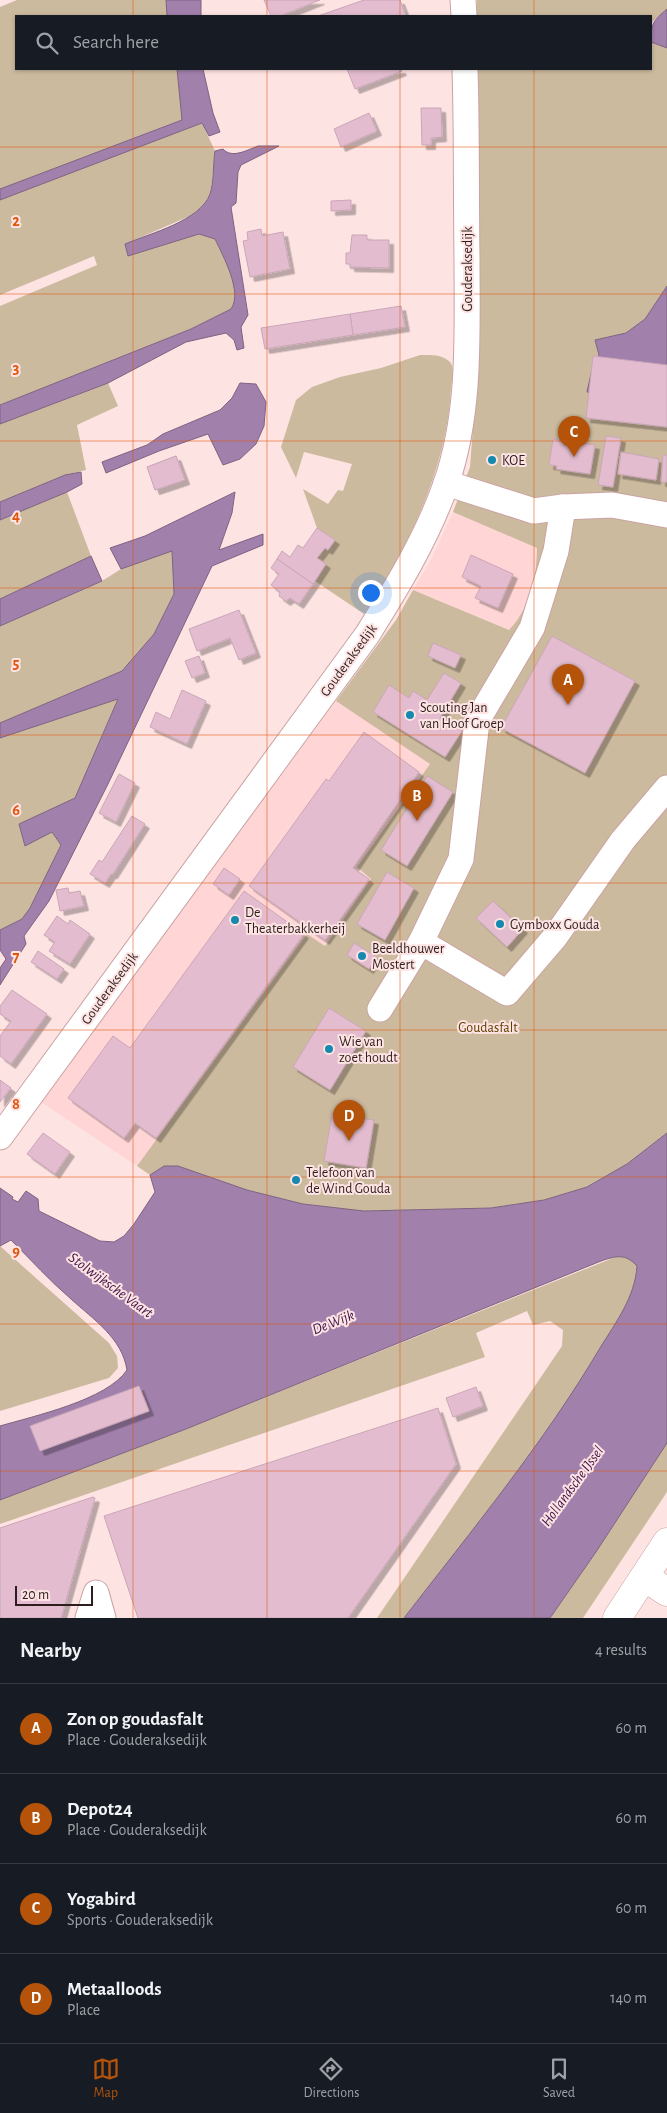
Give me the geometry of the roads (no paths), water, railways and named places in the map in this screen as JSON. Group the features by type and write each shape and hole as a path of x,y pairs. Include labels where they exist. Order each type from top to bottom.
{"main road":[{"path":"617,1618 667,1542"},
{"path":"644,1577 667,1592"}],"street":[{"path":"463,0 464,15"},
{"name":"Gouderaksedijk","path":"0,1137 367,635 400,584 429,526 446,484 458,435 467,374 465,70"},
{"path":"446,484 534,511 563,507 612,505 667,515"},
{"path":"380,1008 421,942 461,859 477,720 532,628 556,551 563,507"},
{"path":"421,942 507,993 555,937 623,840 667,788"},
{"path":"88,1618 96,1593 103,1618"}],"water":[{"path":"166,0 201,0 201,15 167,15"},
{"path":"667,9 667,48 652,42 654,23"},
{"path":"177,70 203,70 213,113 220,132 209,136 202,123 0,200 0,189 182,120"},
{"path":"258,146 279,146 241,165 238,172 236,203 231,207 248,315 241,327 244,348 237,350 234,340 226,333 186,342 108,383 0,424 0,405 191,329 231,309 235,293 233,284 227,264 215,239 199,234 128,256 125,244 186,219 205,203 210,194 213,179 215,151 223,149 235,154"},
{"path":"667,286 667,406 645,398 587,392 591,374 599,355 595,340 626,333 645,319"},
{"path":"240,383 256,384 266,402 264,426 256,444 240,459 223,465 208,434 159,451 106,473 102,462 147,445 163,434 220,410 232,398"},
{"path":"81,472 82,484 0,520 0,502 65,475"},
{"path":"235,492 232,513 219,550 263,534 263,545 212,566 108,784 49,901 24,936 26,944 0,985 0,968 6,959 0,950 0,930 22,919 30,908 61,845 52,832 25,846 19,824 75,798 118,699 0,738 0,723 122,671 154,634 174,594 172,551 121,569 110,548 145,536"},
{"path":"91,556 102,581 0,626 0,599"},
{"path":"667,1133 667,1443 596,1552 550,1618 404,1618 531,1452 578,1384 612,1329 629,1299 637,1266 624,1257 601,1261 186,1429 0,1500 0,1426 69,1406 104,1390 117,1381 127,1370 119,1348 98,1322 56,1285 11,1240 0,1246 0,1188 18,1202 26,1191 38,1199 39,1211 100,1241 114,1242 124,1236 134,1224 155,1192 150,1175 164,1166 178,1166 247,1190 303,1204 364,1211 491,1208 544,1200 587,1187 627,1164"}],"place":[{"name":"Yogabird","path":"574,457"},
{"name":"KOE","path":"492,460"},
{"name":"Zon op goudasfalt","path":"568,705"},
{"name":"Scouting Jan van Hoof Groep","path":"410,715"},
{"name":"Depot24","path":"417,821"},
{"name":"De Theaterbakkerheij","path":"235,920"},
{"name":"Gymboxx Gouda","path":"500,924"},
{"name":"Beeldhouwer Mostert","path":"362,956"},
{"name":"Wie van zoet houdt","path":"329,1049"},
{"name":"Metaalloods","path":"349,1141"},
{"name":"Telefoon van de Wind Gouda","path":"296,1180"}],"park label":[{"name":"Goudasfalt","path":"488,1027"}],"water label":[{"name":"Stolwijksche Vaart","path":"111,1285"},
{"name":"De Wijk","path":"333,1322"},
{"name":"Hollandsche IJssel","path":"572,1486"}]}
